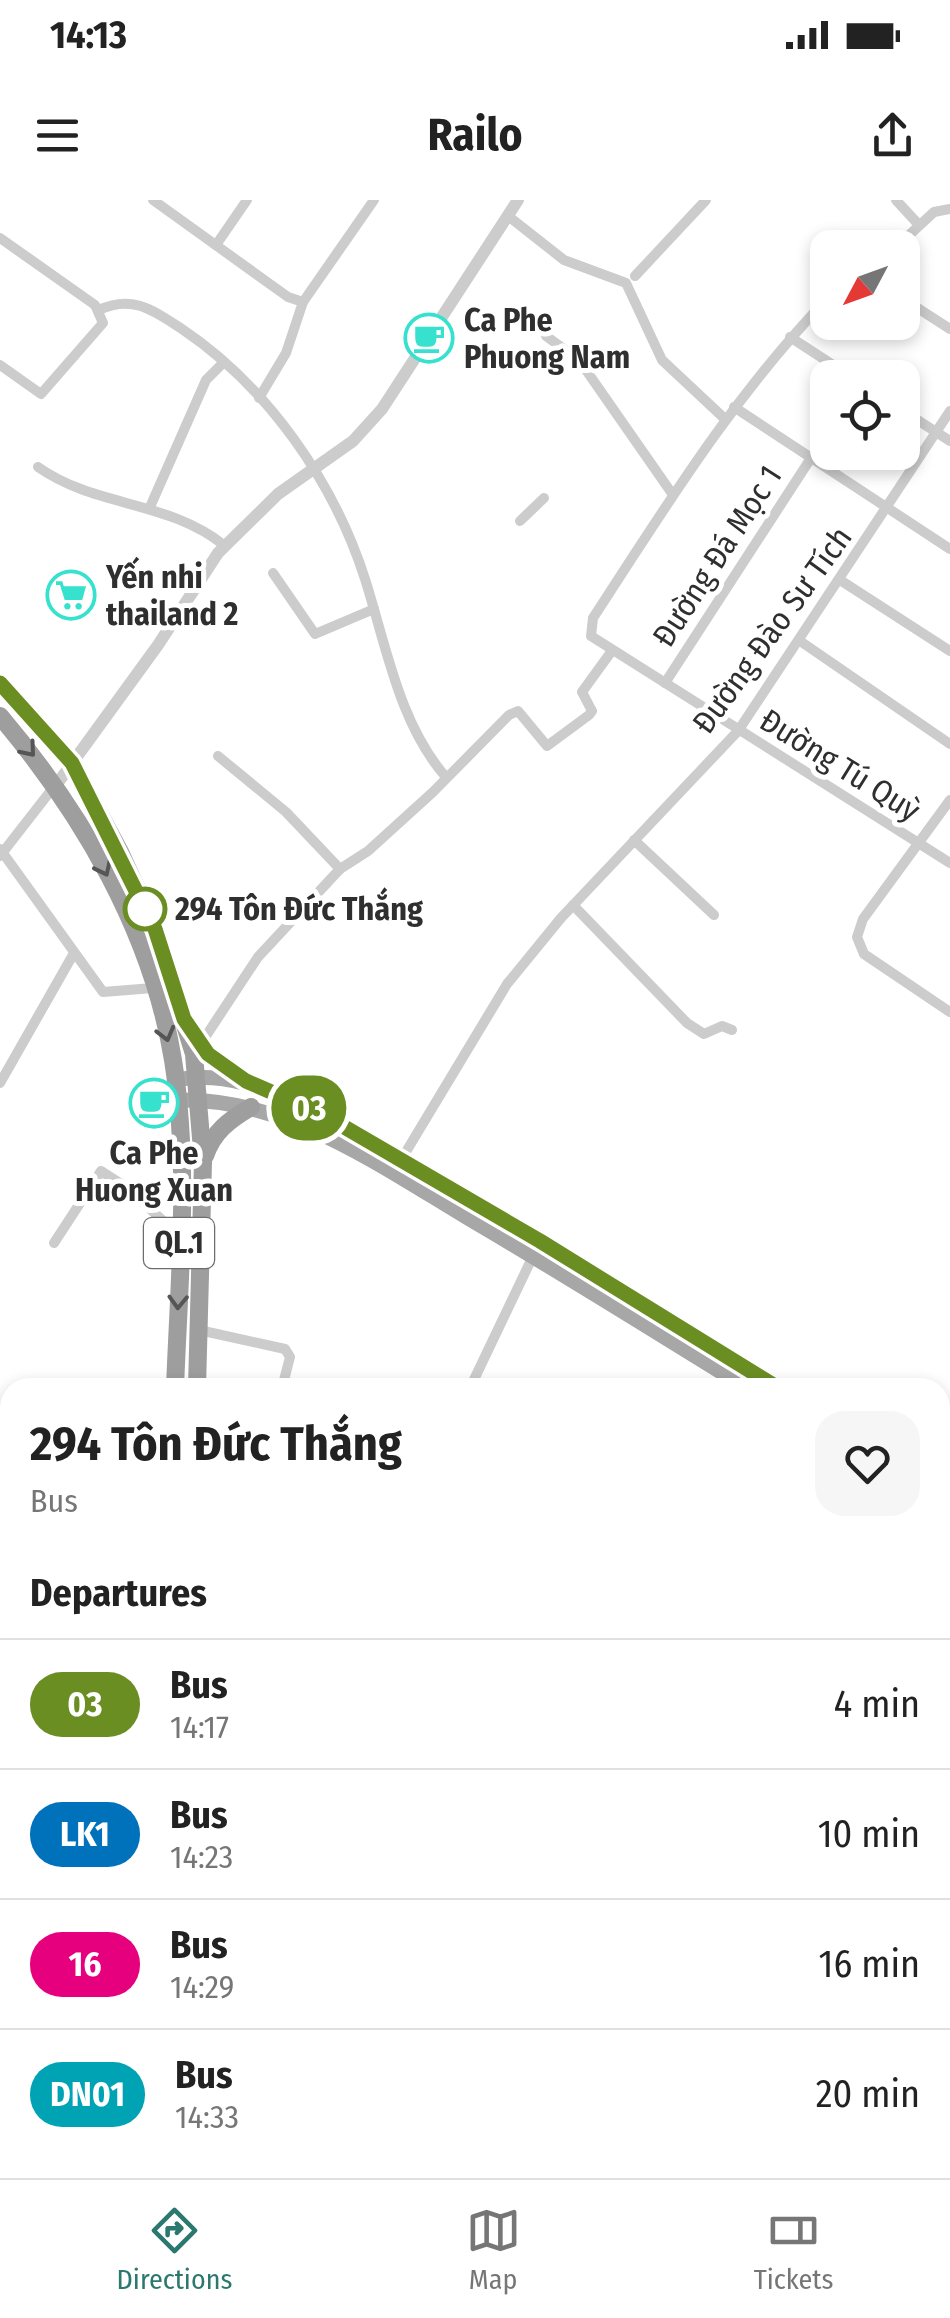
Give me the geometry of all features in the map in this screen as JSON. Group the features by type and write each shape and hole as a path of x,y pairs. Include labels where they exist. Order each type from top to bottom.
{"highway":[{"name":"QL.1","path":"0,683 72,763 155,929 184,1019 197,1076 203,1162 197,1378"},
{"name":"QL.1","path":"0,716 56,784 101,861 153,988 176,1090 180,1236 175,1378"},
{"path":"184,1019 200,1045 246,1081"},
{"path":"203,1162 210,1141 226,1122 251,1107"}],"main road":[{"path":"176,1090 197,1076 246,1081 322,1114 761,1378"},
{"path":"176,1090 198,1099 251,1107 308,1127 533,1256 716,1378"}],"street":[{"path":"153,200 288,298 302,302"},
{"path":"216,246 247,200"},
{"path":"259,398 286,353 302,302 374,200"},
{"path":"153,988 104,992 1,853 72,763 225,546 278,494 353,441 382,409 518,200"},
{"path":"636,276 706,200"},
{"path":"896,200 919,225"},
{"path":"914,230 940,208 950,209"},
{"path":"508,216 564,260 626,284 662,360 725,418"},
{"path":"0,238 97,308 101,327 45,392 37,394 0,365"},
{"path":"97,308 128,302 151,308 224,362 283,424 331,495 409,714 427,756 445,776"},
{"path":"920,310 950,329"},
{"path":"200,1045 258,957 340,869 368,850 509,715 518,711 546,746 561,740 591,713 582,692 611,652 591,636 593,618 725,418 810,316"},
{"path":"546,336 578,360 672,494"},
{"path":"790,337 825,360"},
{"path":"150,507 206,380 224,362"},
{"path":"734,407 810,457"},
{"name":"Đường Đào Sư Tích","path":"401,1160 507,984 573,905 738,731 950,412"},
{"path":"920,422 950,440"},
{"name":"Đường Đá Mọc 1","path":"665,682 810,460"},
{"path":"38,467 74,489 190,521 225,546"},
{"path":"829,470 950,550"},
{"path":"520,521 544,498"},
{"path":"274,573 315,634 374,609"},
{"path":"840,580 950,652"},
{"path":"800,641 950,744"},
{"name":"Đường Tú Quỳ","path":"611,652 665,682 950,863"},
{"path":"218,756 286,812 340,869"},
{"path":"950,800 863,918 857,937 864,954 950,1012"},
{"path":"634,840 714,916"},
{"path":"573,905 700,1033 722,1026 732,1030"},
{"path":"0,1083 74,953"},
{"path":"54,1244 100,1171 129,1189 180,1236"},
{"path":"475,1378 533,1256"},
{"path":"198,1330 285,1349 290,1356 284,1378"}],"bus line":[{"name":"03","path":"0,683 72,763 120,852 155,929 184,1019 208,1054 246,1081 322,1114 540,1241 762,1378"}],"place":[{"name":"Ca Phe Phuong Nam","path":"429,338"},
{"name":"Yến nhi thailand 2","path":"71,595"},
{"name":"294 Tôn Đức Thắng","path":"145,909"},
{"name":"Ca Phe Huong Xuan","path":"154,1103"}]}
